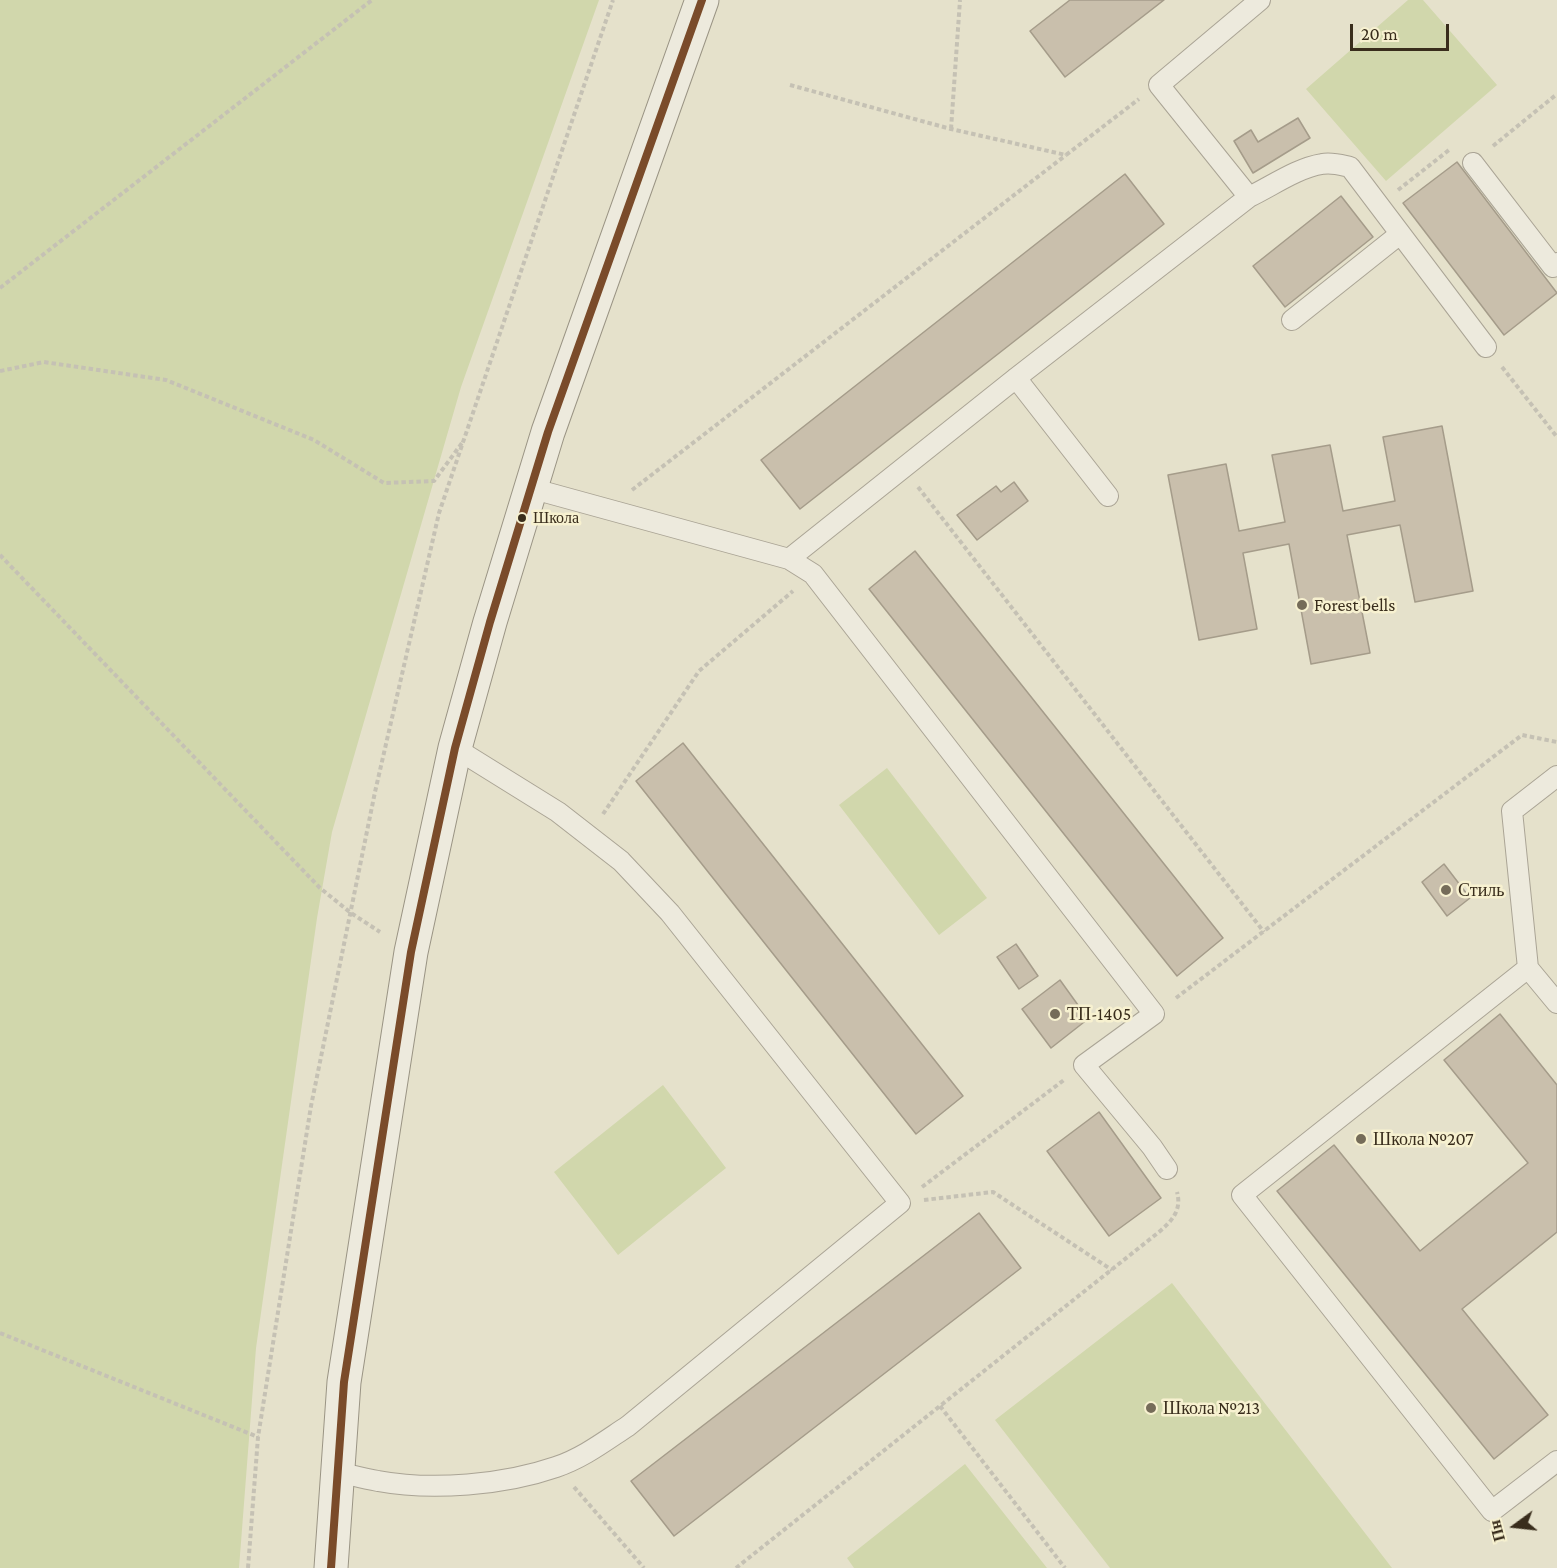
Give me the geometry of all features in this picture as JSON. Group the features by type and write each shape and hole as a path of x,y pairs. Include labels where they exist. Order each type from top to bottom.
{"street":[{"path":"331,1568 344,1382 411,952 455,748 530,488 555,410 702,0"}],"lane":[{"path":"1249,197 1159,85 1260,0"},
{"path":"1473,163 1553,267 1557,263"},
{"path":"789,559 1016,378 1249,197 1305,169 1323,164 1350,167 1486,347"},
{"path":"1292,320 1401,234"},
{"path":"1016,378 1108,496"},
{"path":"530,488 789,559 813,574 1154,1014 1084,1065 1152,1147 1167,1169"},
{"path":"338,1472 380,1482 456,1486 499,1480 557,1467 593,1450 628,1426 900,1203 670,913 621,861 558,812 455,748"},
{"path":"1557,776 1512,811 1528,968 1557,1003"},
{"path":"1528,968 1242,1196 1492,1511 1557,1461"}],"path":[{"path":"0,288 372,0"},
{"path":"248,1568 258,1437 311,1106 375,792 439,513 614,0"},
{"path":"951,129 960,0"},
{"path":"790,85 951,129 1066,154"},
{"path":"606,510 1066,154 1159,85"},
{"path":"1486,347 1557,437"},
{"path":"0,371 44,362 166,380 314,440 384,483 434,481 464,440"},
{"path":"903,467 1264,932"},
{"path":"0,555 320,888 351,913 411,952"},
{"path":"589,835 699,671 813,574"},
{"path":"1154,1014 1522,735 1557,742"},
{"path":"900,1203 1084,1065"},
{"path":"736,1568 1169,1224 1176,1213 1178,1197 1167,1169"},
{"path":"900,1203 993,1192 1112,1270"},
{"path":"0,1333 258,1437"},
{"path":"940,1406 1065,1568"},
{"path":"557,1467 644,1568"}],"green space":[{"path":"0,0 599,0 461,387 332,832 317,918 256,1348 239,1568 0,1568"},
{"path":"1408,0 1423,0 1497,85 1386,181 1306,89"},
{"path":"887,768 987,898 939,935 839,805"},
{"path":"663,1085 726,1168 618,1255 554,1172"},
{"path":"1172,1283 1392,1568 1110,1568 995,1420"},
{"path":"965,1464 1047,1568 854,1568 847,1558"}],"building":[{"path":"1070,0 1164,0 1065,77 1030,31"},
{"path":"1298,118 1310,138 1253,173 1234,141 1251,130 1258,142"},
{"path":"1457,162 1557,293 1504,335 1403,203"},
{"path":"1125,174 1164,224 800,509 761,460"},
{"path":"1341,196 1373,237 1285,307 1253,266"},
{"path":"1442,426 1473,591 1415,602 1400,525 1347,535 1370,653 1311,664 1289,544 1243,553 1257,629 1199,640 1168,475 1226,464 1239,531 1285,522 1272,455 1330,445 1343,511 1395,501 1383,437"},
{"path":"1014,482 1028,501 977,540 957,515 996,486 1001,492"},
{"path":"915,551 1223,938 1177,976 869,589"},
{"path":"683,743 963,1096 916,1134 636,781"},
{"name":"Стиль","path":"1444,864 1470,898 1447,916 1422,882"},
{"path":"1016,944 1038,976 1019,989 997,957"},
{"name":"ТП-1405","path":"1060,980 1088,1019 1051,1048 1022,1009"},
{"path":"1500,1014 1557,1085 1557,1232 1462,1309 1548,1415 1494,1459 1277,1191 1334,1145 1420,1251 1528,1163 1444,1060"},
{"path":"1099,1112 1161,1198 1109,1236 1047,1151"},
{"path":"979,1213 1021,1268 674,1536 631,1481"}],"transit line":[{"path":"331,1568 344,1382 411,952 455,748 490,622 548,432 702,0"}],"place":[{"name":"Школа","path":"522,518"},
{"name":"Forest bells","path":"1302,605"},
{"name":"Стиль","path":"1446,890"},
{"name":"ТП-1405","path":"1055,1014"},
{"name":"Школа №207","path":"1361,1139"},
{"name":"Школа №213","path":"1151,1408"}]}
